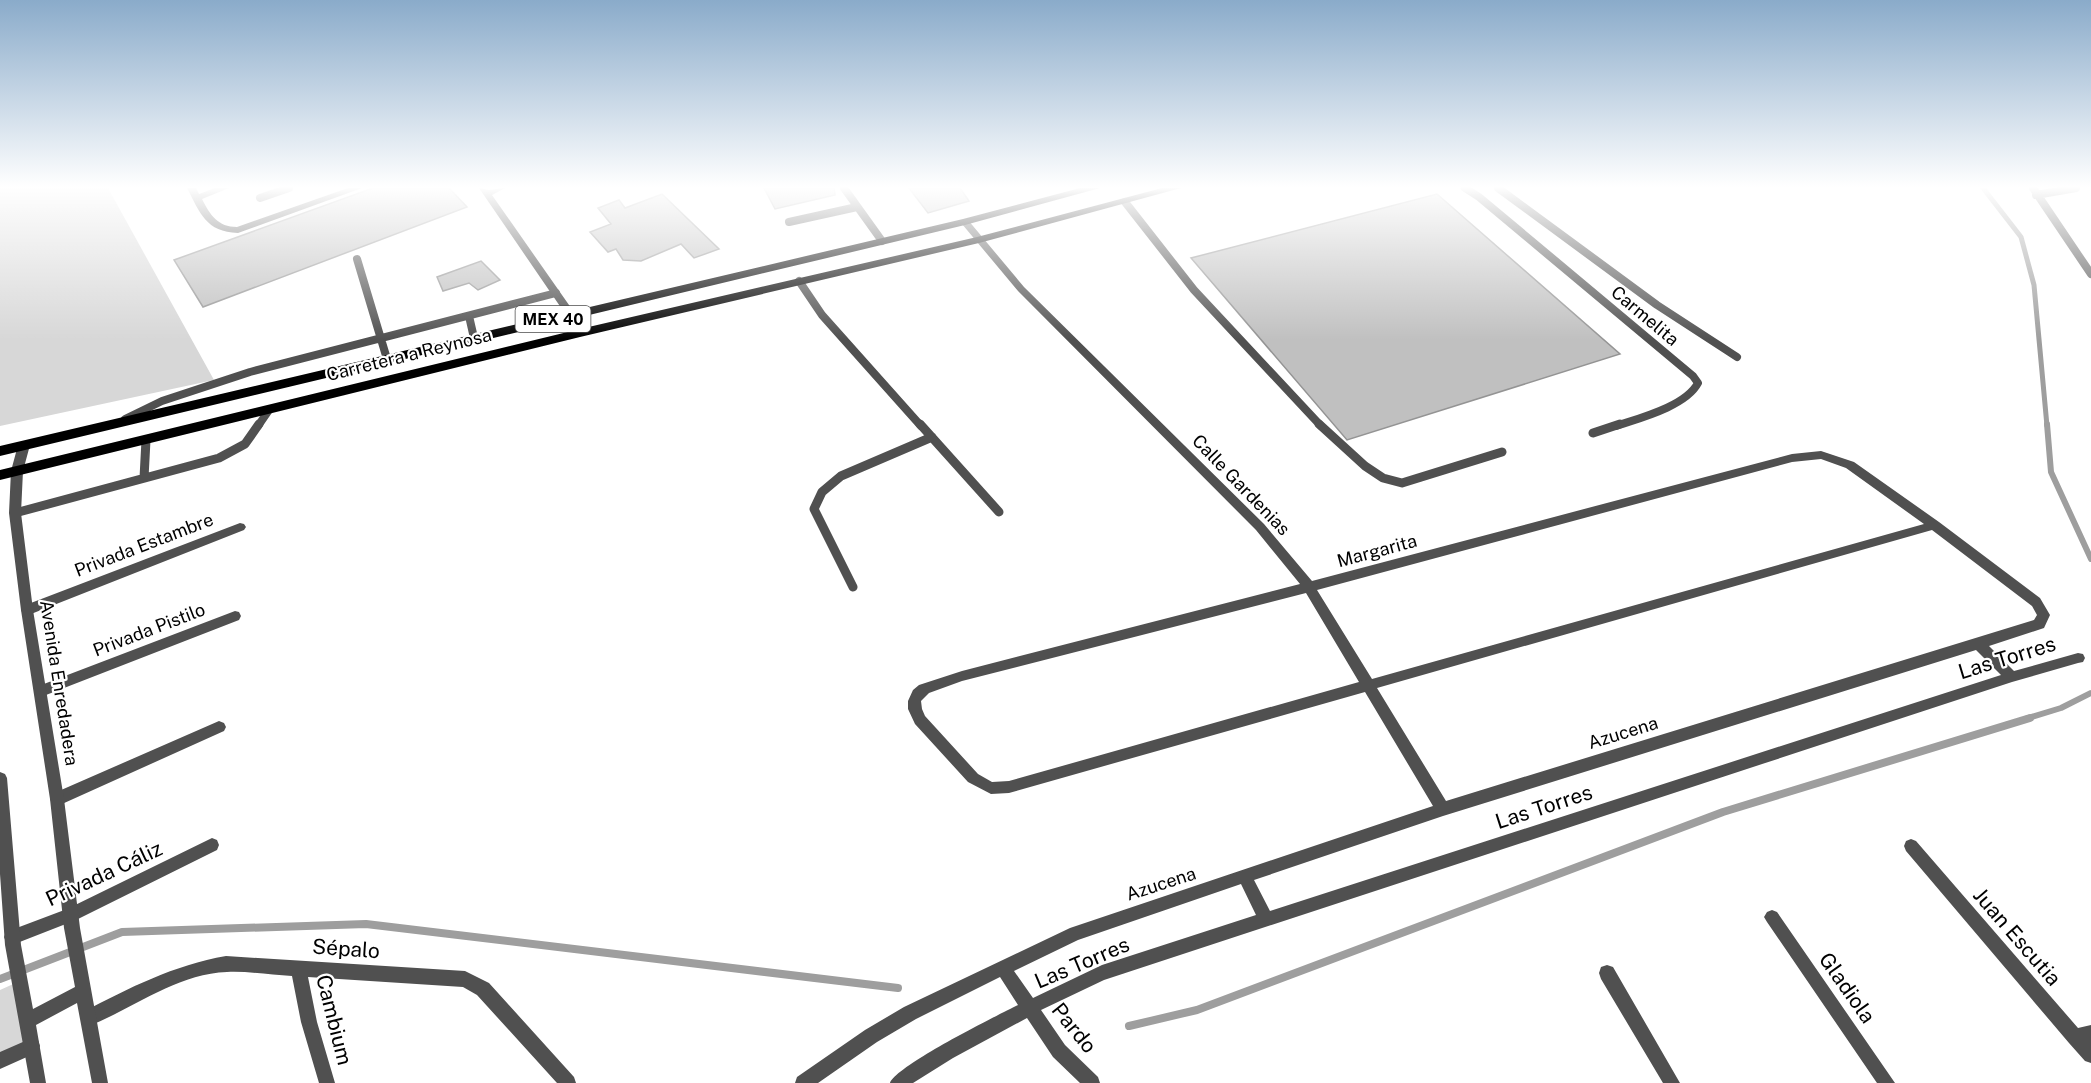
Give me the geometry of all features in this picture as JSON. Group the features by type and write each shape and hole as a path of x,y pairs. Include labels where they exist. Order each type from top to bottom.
{"main road":[{"name":"Carretera a Reynosa","path":"0,451 893,239"},
{"name":"Carretera a Reynosa","path":"0,475 580,333 985,239"}],"street":[{"path":"518,239 571,315 580,333"},
{"name":"Calle Gardenias","path":"979,240 1021,289 1260,527 1309,587 1371,686 1443,809"},
{"name":"Avenida Enredadera","path":"24,445 17,471 15,513 27,610 57,799 71,922 100,1083"},
{"name":"Margarita","path":"1371,686 1008,787 991,788 973,778 920,720 913,710 912,701 915,696 928,688 962,676 1309,587 1792,458 1821,455 1850,465"},
{"name":"Azucena","path":"1075,933 1443,809 2032,627 2042,619 2042,609 2022,590 1850,465"},
{"path":"1371,686 1935,525"},
{"name":"Privada Estambre","path":"27,610 240,527"},
{"name":"Privada Pistilo","path":"41,690 235,616"},
{"path":"1978,643 2012,677"},
{"name":"Las Torres","path":"898,1083 932,1059 1102,973 2012,677 2078,658"},
{"path":"57,799 219,727"},
{"path":"0,778 13,941 38,1083"},
{"name":"Privada Cáliz","path":"13,941 71,922 212,845"},
{"name":"Juan Escutia","path":"1911,846 2083,1035 2091,1055"},
{"path":"1245,876 1266,920"},
{"name":"Gladiola","path":"1772,917 1887,1083"},
{"name":"Las Torres","path":"802,1083 871,1036 910,1013 1075,933"},
{"name":"Sépalo","path":"89,1018 151,986 205,966 226,964 465,979 483,989 568,1083"},
{"name":"Cambium","path":"298,968 309,1022 327,1083"},
{"name":"Pardo","path":"1004,969 1059,1051 1092,1083"},
{"path":"1607,974 1672,1083"},
{"path":"27,1019 83,990"},
{"path":"0,1061 32,1046"}],"lane":[{"path":"1154,239 1194,290 1321,426 1365,466 1383,478 1402,483 1502,452"},
{"name":"Carmelita","path":"1529,239 1693,376 1698,383 1697,388 1689,396 1593,433"},
{"path":"1567,239 1658,305 1737,357"},
{"path":"2067,239 2091,274"},
{"path":"357,259 387,359"},
{"path":"800,281 822,315 999,512"},
{"path":"119,422 162,401 250,372 556,293"},
{"path":"469,316 474,338"},
{"path":"15,513 219,458 234,451 253,435 269,410"},
{"path":"854,587 814,509 822,492 841,476 932,437"},
{"path":"144,478 146,440"}],"shaded area":[{"path":"0,239 136,239 214,380 0,426"},
{"path":"20,981 32,1046 0,1061 0,990"}],"building":[{"path":"233,239 384,239 203,307 174,260"},
{"path":"596,239 708,239 719,249 694,258 681,244 641,261 623,260 616,249 608,252"},
{"path":"1266,239 1488,239 1620,354 1347,440 1191,258"},
{"path":"481,261 500,280 478,290 469,283 443,291 437,277"}],"waterway":[{"path":"2021,239 2034,285 2047,426"},
{"path":"2047,424 2051,472 2091,559"},
{"path":"2025,719 2061,708 2091,693"},
{"path":"1129,1026 1197,1010 1723,812 2030,718"},
{"path":"0,979 122,932 366,924 898,988"}]}
